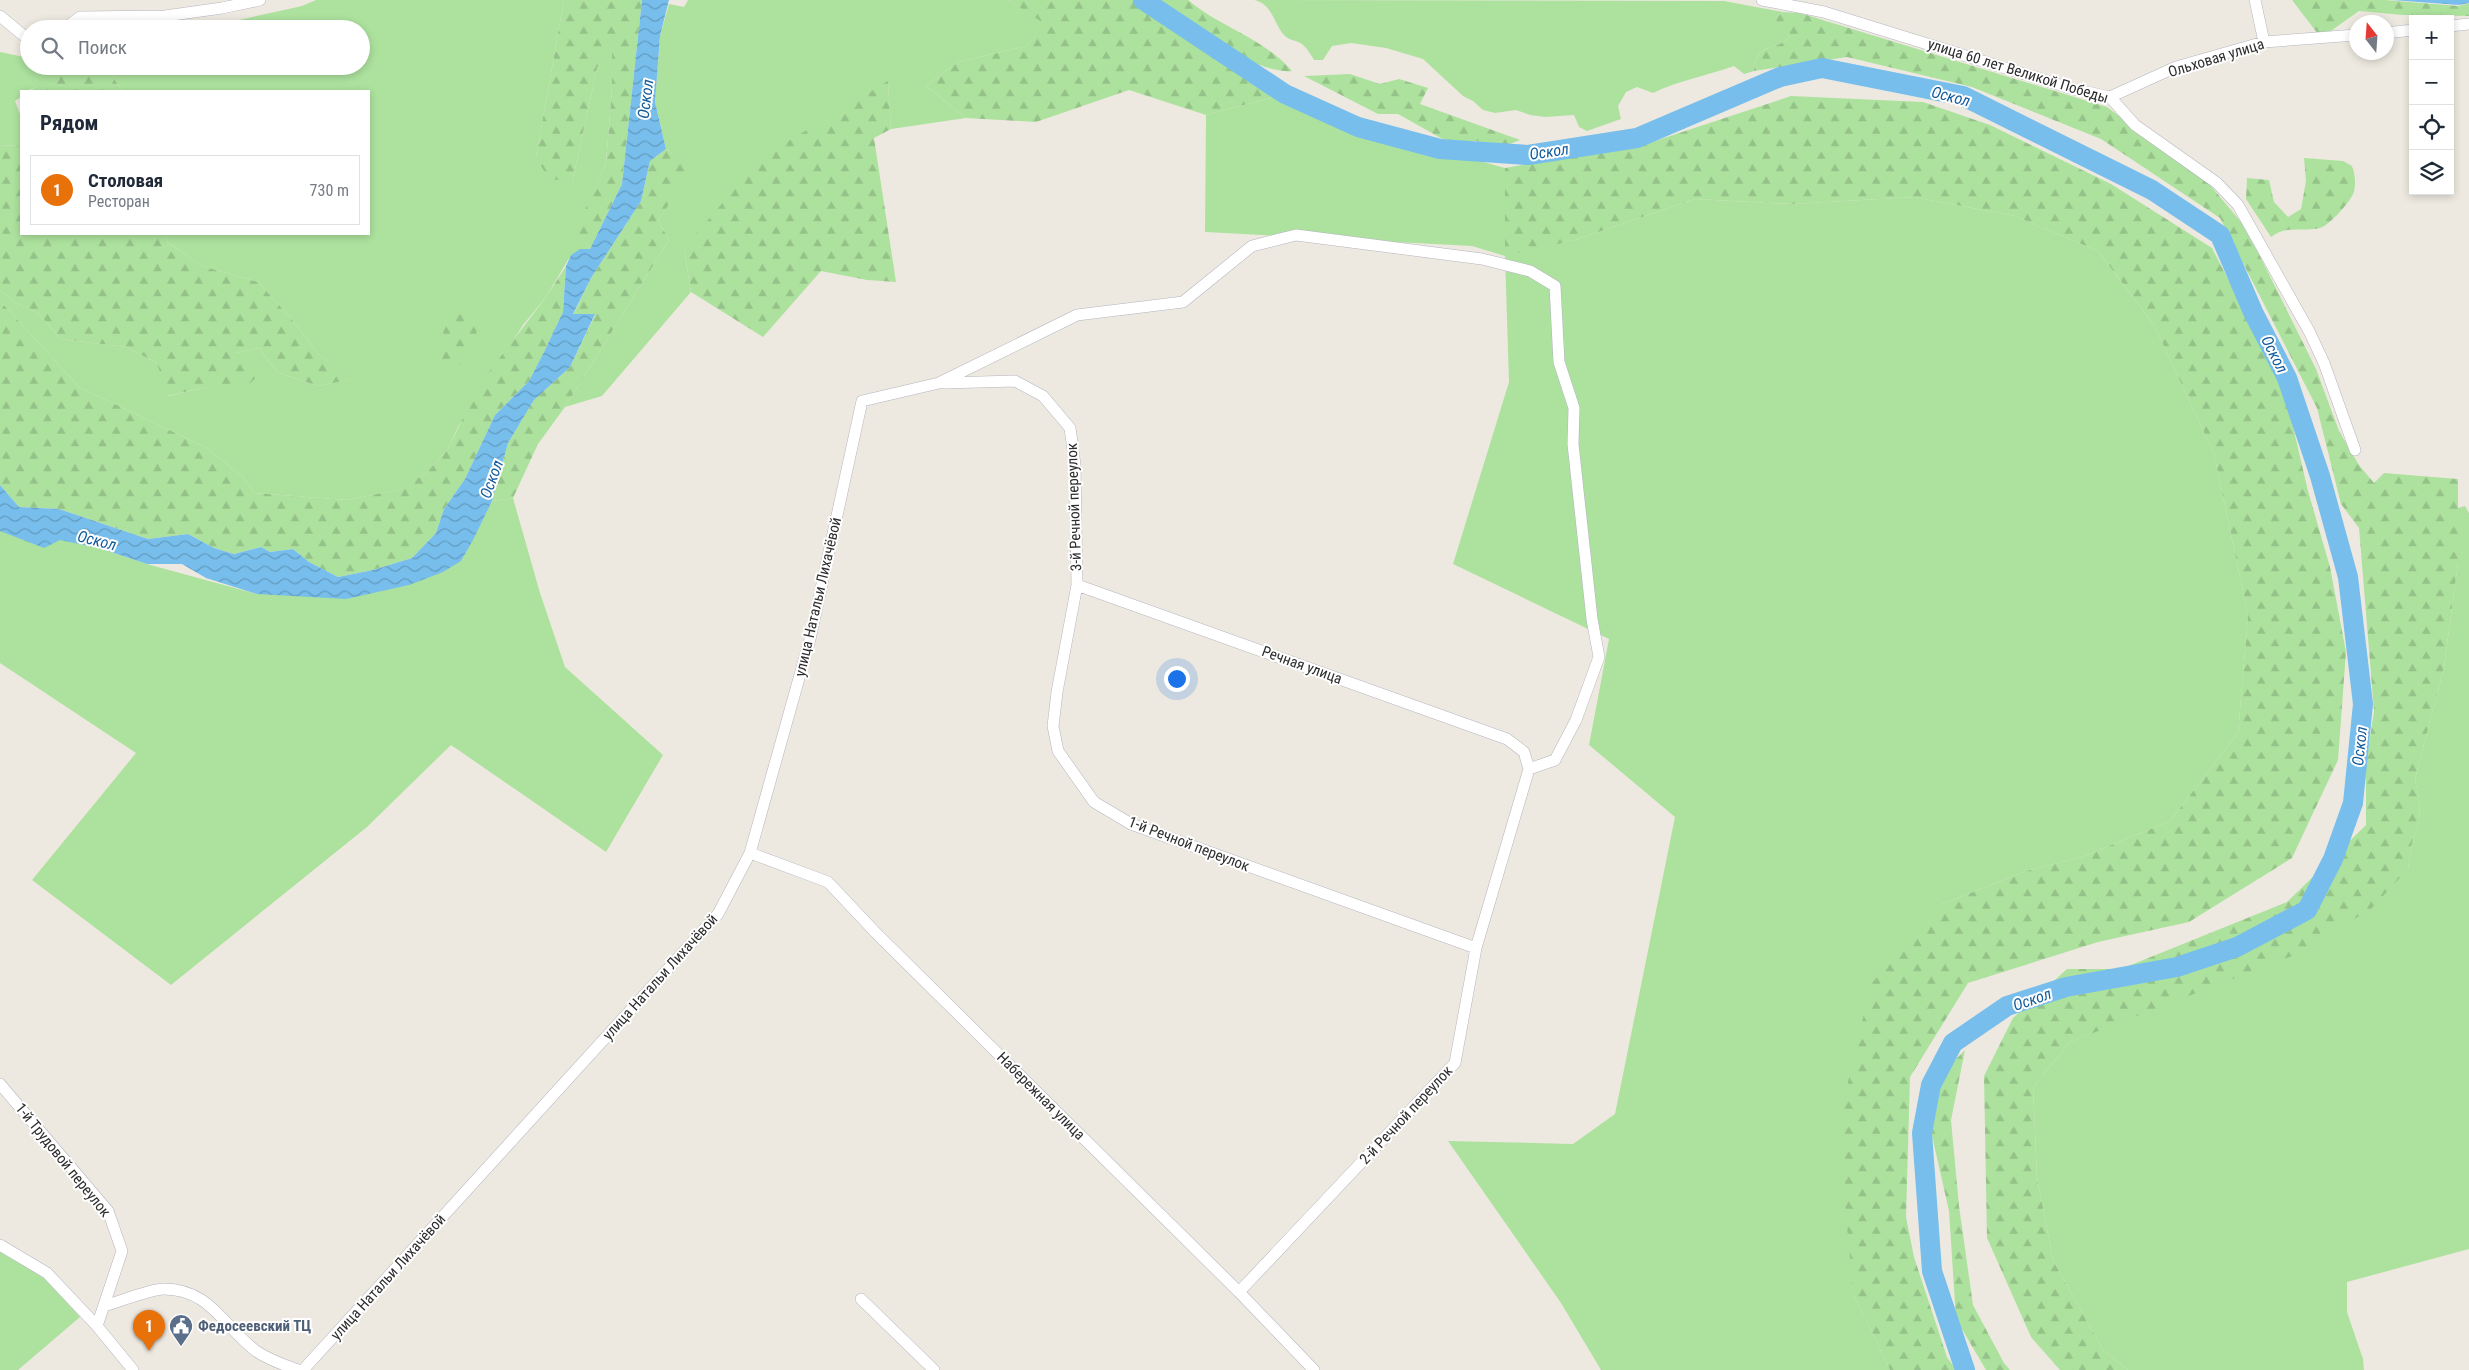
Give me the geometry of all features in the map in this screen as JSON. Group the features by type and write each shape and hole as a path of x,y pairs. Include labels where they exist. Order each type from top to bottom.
{"street":[{"path":"76,20 80,17 164,16 222,8 260,0"},
{"name":"улица 60 лет Великой Победы","path":"1763,0 1824,12 2073,89 2110,97 2135,124 2217,183 2238,205 2310,331 2324,363 2354,450"},
{"path":"2255,0 2264,42"},
{"path":"0,16 20,33"},
{"path":"2454,26 2469,24"},
{"path":"2394,32 2409,30"},
{"name":"Ольховая улица","path":"2110,97 2176,67 2264,42 2349,36"},
{"path":"939,383 1077,315 1183,302 1252,246 1296,235 1482,259 1530,271 1555,286 1559,362 1574,408 1573,444 1592,619 1599,657 1576,720 1555,760 1529,769"},
{"name":"3-й Речной переулок","path":"939,383 1014,381 1043,396 1070,428 1075,465 1077,585"},
{"name":"улица Натальи Лихачёвой","path":"303,1370 718,914 750,852 810,638 862,401 939,383"},
{"name":"Речная улица","path":"1077,585 1506,739 1524,752 1529,769"},
{"name":"1-й Речной переулок","path":"1077,585 1057,692 1053,726 1058,751 1094,802 1130,824 1476,948"},
{"name":"2-й Речной переулок","path":"1239,1292 1455,1063 1476,948 1529,769"},
{"name":"Набережная улица","path":"750,852 828,882 876,934 1239,1292 1314,1370"},
{"name":"1-й Трудовой переулок","path":"0,1084 108,1211 122,1251 97,1326"},
{"path":"0,1245 47,1274 97,1326 133,1370"},
{"path":"104,1306 161,1289 188,1291 209,1304 234,1332 257,1352 278,1363 298,1370"},
{"path":"861,1299 934,1370"}],"green space":[{"path":"316,0 564,0 536,157 572,183 597,68 612,46 612,88 606,163 577,229 590,249 571,255 546,297 523,325 458,427 448,449 427,472 403,489 347,500 254,493 243,477 205,447 79,387 3,304 0,304 0,290 16,303 38,313 61,339 126,347 157,363 168,396 207,387 246,387 235,353 259,348 277,372 318,386 352,379 319,355 290,317 258,282 202,266 168,243 165,235 370,235 370,90 121,90 112,75 370,75 370,20 239,20 302,6"},
{"path":"564,0 642,0 622,184 590,249 576,229 606,163 612,88 612,47 597,68 572,183 548,178 536,157"},
{"path":"688,0 1008,0 1046,24 1026,46 958,62 926,86 966,118 891,129 888,82 684,248 691,292 602,396 565,407 669,240 658,220 692,170 666,149 655,102 660,36 669,4 684,7"},
{"path":"1008,0 1143,0 1285,94 1206,115 1129,90 1036,122 966,118 926,86 958,62 1026,46 1045,24"},
{"path":"1149,0 1188,0 1201,10 1269,50 1292,71 1277,70 1259,65 1239,56 1199,33"},
{"path":"1254,0 1724,1 1783,12 1776,18 1790,37 1778,45 1762,51 1758,55 1754,71 1744,74 1734,66 1653,93 1637,87 1626,92 1618,106 1621,119 1587,131 1579,127 1574,115 1545,117 1530,115 1516,110 1495,113 1483,110 1473,101 1463,96 1423,59 1386,48 1351,43 1332,46 1323,60 1314,60 1302,44 1284,35 1265,5"},
{"path":"2292,0 2385,0 2459,6 2469,3 2469,16 2403,15 2359,11 2353,15 2349,15 2349,18 2321,38"},
{"path":"1783,12 1800,13 2107,107 2205,179 2246,228 2316,369 2339,431 2359,465 2374,483 2384,473 2458,479 2458,563 2444,667 2415,779 2420,804 2419,821 2412,843 2408,869 2372,908 2302,952 2070,1042 2033,1087 2037,1177 2053,1260 2103,1350 2128,1370 2060,1370 2031,1337 1987,1238 1984,1076 2013,1018 2067,969 2121,969 2287,902 2366,825 2366,764 2374,711 2359,528 2341,504 2317,408 2220,218 2101,139 1972,87 1847,57 1754,71 1762,51 1784,42 1790,37 1788,34 1779,32 1776,18"},
{"path":"0,52 20,56 20,75 58,75 33,88 20,90 20,98 15,101 20,114 20,146 0,145"},
{"path":"1350,74 1380,84 1399,79 1428,88 1420,104 1520,140 1500,148 1476,141 1446,141 1398,114 1378,114 1304,76"},
{"path":"57,75 112,75 121,90 31,90"},
{"path":"888,81 891,129 874,138 896,282 867,280 821,271 763,337 691,292 684,248 762,157"},
{"path":"1285,94 1358,127 1505,168 1505,255 1575,240 1695,199 1792,204 1914,197 2015,216 2098,251 2154,325 2214,454 2248,615 2238,733 2170,821 2082,857 2026,871 1942,904 1853,1293 1890,1370 1601,1370 1561,1303 1448,1141 1573,1144 1615,1114 1675,817 1589,745 1609,639 1453,564 1509,382 1505,256 1472,246 1205,232 1206,115"},
{"path":"1791,96 1923,102 1990,125 2111,184 2212,248 2284,388 2308,491 2330,567 2346,652 2338,760 2292,858 2189,922 2098,942 1968,983 1910,1077 1906,1217 1914,1257 1947,1357 1956,1370 1890,1370 1853,1293 1845,1204 1844,1099 1871,984 1942,904 2026,871 2082,857 2170,821 2238,733 2248,615 2214,454 2154,325 2098,251 2015,216 1914,197 1792,204 1695,199 1575,240 1505,256 1505,168 1655,141"},
{"path":"0,145 20,146 20,235 165,235 168,243 202,266 258,282 290,317 319,355 353,379 318,386 277,372 259,348 235,353 261,373 246,387 207,387 167,396 157,363 126,347 61,339 38,313 16,303 0,290"},
{"path":"666,149 693,170 658,220 669,240 565,407 538,444 513,498 492,501 508,443 534,400 570,367 595,315 573,315 591,278 641,201 650,161"},
{"path":"2304,158 2343,161 2352,166 2355,179 2354,192 2339,213 2324,226 2314,229 2282,231 2271,237 2246,199 2247,178 2269,180 2274,202 2288,217 2301,209 2306,181"},
{"path":"566,266 563,312 529,381 495,415 465,479 444,509 436,533 412,558 373,570 338,577 309,562 293,549 270,552 261,547 234,554 214,548 188,534 148,539 59,509 19,507 0,485 0,304 3,304 79,387 205,447 243,477 254,493 347,500 402,489 427,472 448,449 479,385 546,297"},
{"path":"461,311 479,325 467,361 454,368 436,357 448,316"},
{"path":"513,498 540,593 565,667 663,755 606,852 451,745 367,827 171,985 32,880 136,753 0,663 0,524 99,548 147,564 257,594 461,561 492,501"},
{"path":"2465,506 2469,513 2469,1249 2347,1282 2347,1312 2363,1359 2364,1370 2128,1370 2103,1350 2053,1260 2037,1177 2033,1087 2070,1042 2147,1011 2408,869 2412,843 2419,820 2420,804 2415,779 2444,667 2458,563 2458,508"},
{"path":"1965,1050 1951,1120 1959,1206 1973,1305 2004,1363 2010,1370 1986,1370 1956,1319 1949,1211 1930,1127 1941,1074"},
{"path":"0,1250 45,1279 80,1317 18,1370 0,1370"}],"water":[{"path":"642,0 669,0 660,36 655,102 666,149 650,161 641,201 591,278 573,314 595,314 570,367 534,400 508,443 492,501 461,561 443,572 409,585 346,599 257,594 206,578 182,564 147,564 99,548 60,540 44,548 0,531 0,485 19,507 59,509 148,539 188,534 214,548 234,554 261,547 270,552 293,549 309,562 338,577 373,570 412,558 436,533 444,509 465,479 495,415 529,381 563,312 566,266 571,255 580,249 590,249 622,184"},
{"path":"2392,0 2469,0 2469,3 2459,5"}],"waterway":[{"name":"Оскол","path":"1143,0 1285,94 1358,127 1440,149 1528,155 1637,138 1780,77 1822,68 1963,96 2152,190 2220,235 2253,312 2287,378 2320,476 2348,577 2363,704 2353,803 2333,859 2307,910 2237,947 2177,967 2066,987 2007,1006 1953,1043 1931,1085 1922,1133 1932,1271 1965,1370"}],"place":[{"name":"Федосеевский ТЦ","path":"181,1347"},
{"name":"Столовая","path":"149,1351"}]}
